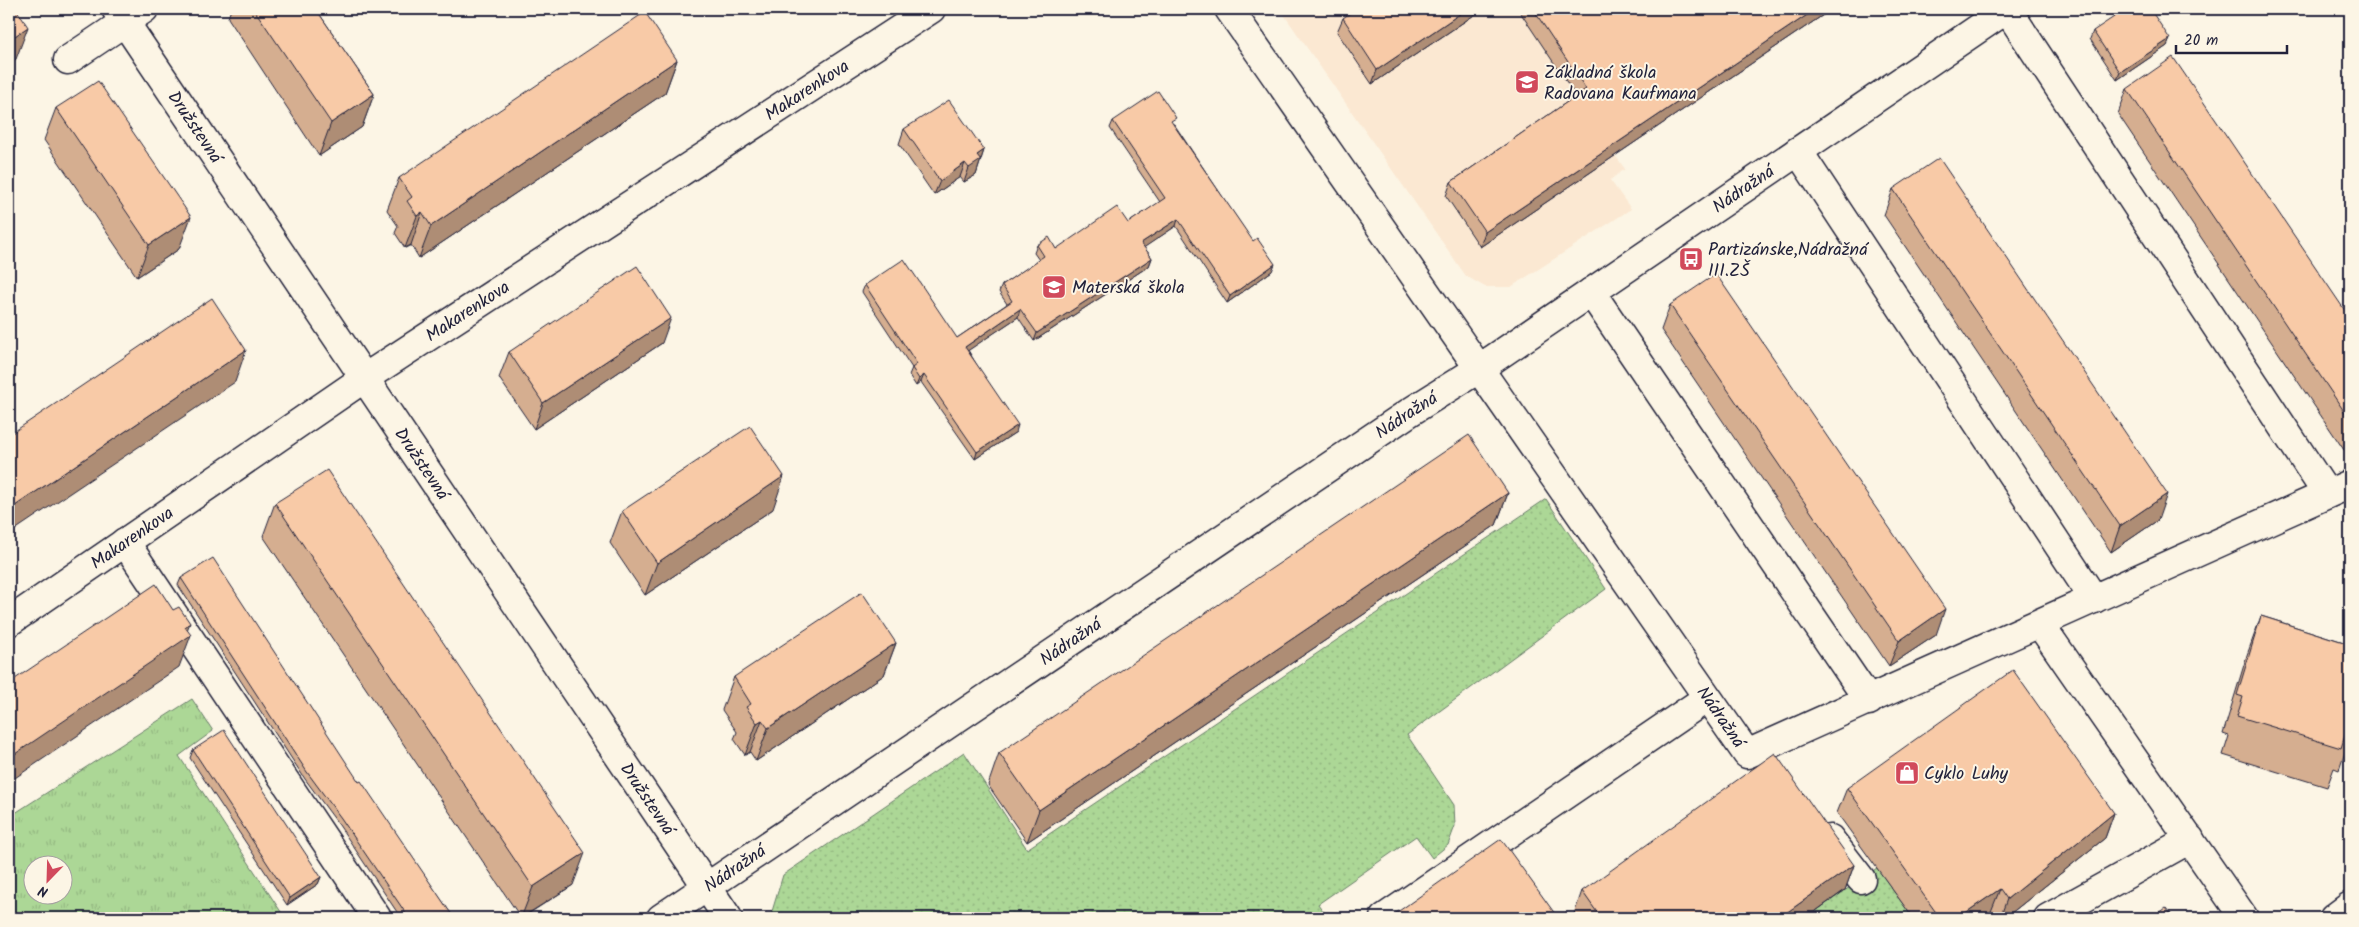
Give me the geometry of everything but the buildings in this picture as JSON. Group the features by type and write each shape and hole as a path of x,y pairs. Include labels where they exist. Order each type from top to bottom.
{"street":[{"name":"Makarenkova","path":"9,622 363,378 931,9"},
{"path":"1229,9 1480,368"},
{"path":"2007,9 2339,489"},
{"name":"Nádražná","path":"661,918 709,888 970,707 1410,412 1480,368 2007,9"},
{"name":"Družstevná","path":"128,13 363,378 728,918"},
{"path":"68,60 128,13"},
{"path":"1798,151 2094,599"},
{"path":"1590,292 1869,701"},
{"name":"Nádražná","path":"1480,368 1747,754 1770,758 1869,701 2339,489"},
{"path":"125,542 376,918"},
{"path":"2040,624 2244,918"},
{"path":"1384,918 1707,698"},
{"path":"1815,819 1861,879"},
{"path":"2048,918 2190,839"},
{"path":"1494,842 1509,865"},
{"path":"2334,918 2350,906"}],"shaded area":[{"name":"Základná škola Radovana Kaufmana","path":"1280,9 1832,9 1615,155 1625,169 1610,180 1631,209 1511,287 1485,287 1466,276"}],"green space":[{"path":"1546,499 1606,589 1407,735 1454,805 1455,826 1448,845 1432,858 1416,836 1318,904 1328,918 1103,918 1100,913 1092,918 770,918 783,875 964,752 1027,849"},
{"path":"192,699 213,731 179,756 285,918 9,918 9,817"},
{"path":"1877,868 1913,918 1806,918"}],"place":[{"name":"Základná škola Radovana Kaufmana","path":"1527,82"},
{"name":"Partizánske,Nádražná III.ZŠ","path":"1691,259"},
{"name":"Materská škola","path":"1054,287"},
{"name":"Cyklo Luhy","path":"1907,773"}]}
